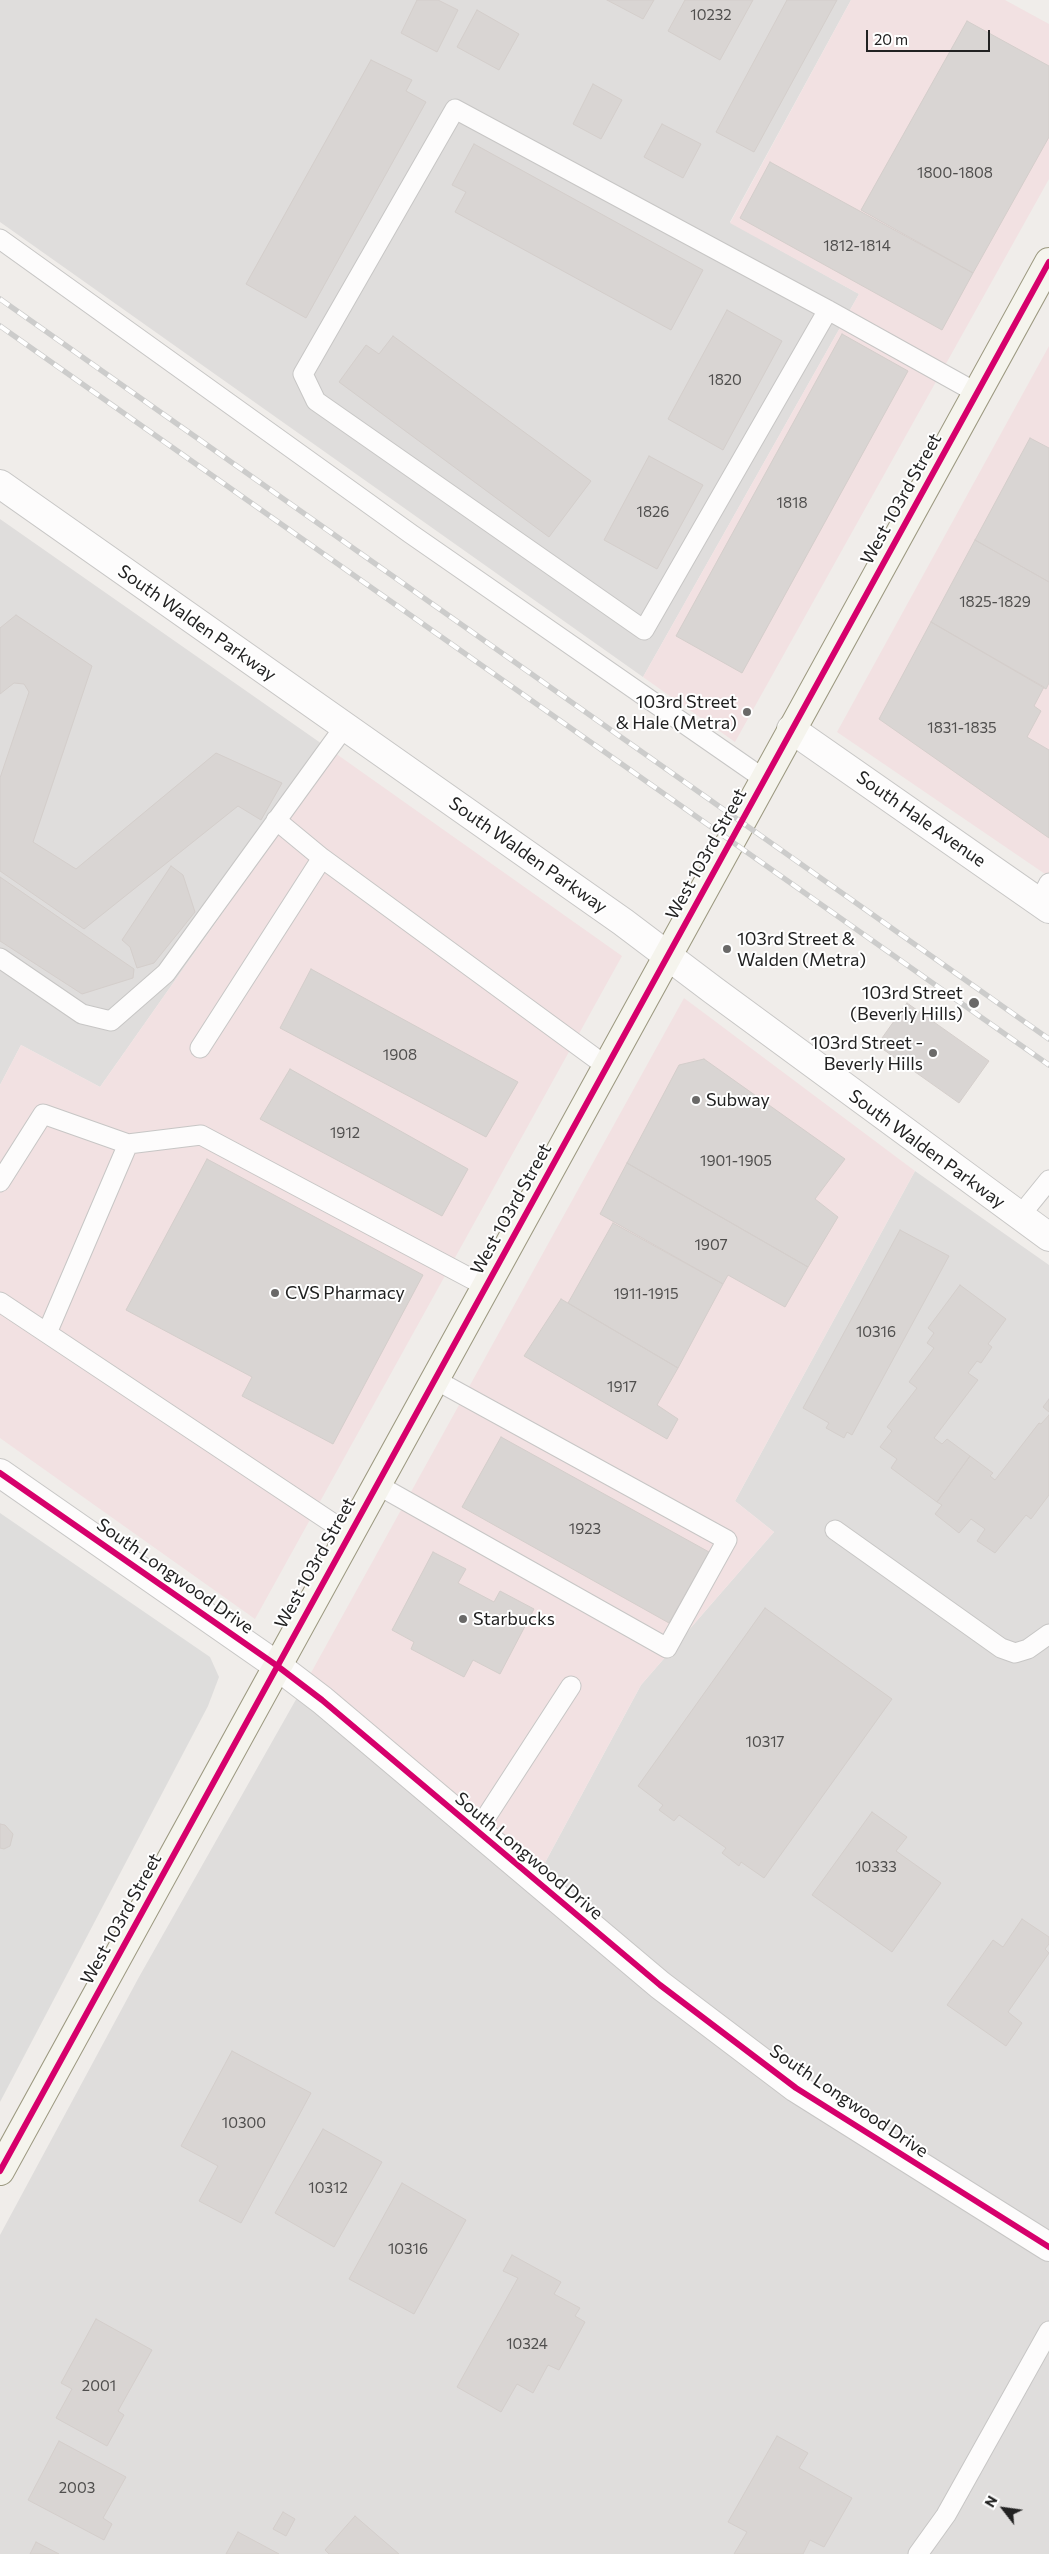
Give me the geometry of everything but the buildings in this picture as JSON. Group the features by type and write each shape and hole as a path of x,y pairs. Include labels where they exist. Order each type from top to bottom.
{"main road":[{"name":"West 103rd Street","path":"2,2161 1049,262"}],"street":[{"name":"South Walden Parkway","path":"0,484 668,954 713,990 1019,1217 1049,1237"},
{"name":"South Hale Avenue","path":"792,729 1046,898"},
{"name":"South Longwood Drive","path":"0,1473 276,1665 322,1700 660,1985 796,2088 1049,2247"}],"lane":[{"path":"828,310 644,630 316,401 302,374 456,109 828,310 977,393"},
{"path":"0,239 411,534 764,779"},
{"path":"0,958 82,1014 110,1020 166,973 344,726"},
{"path":"276,820 322,858 606,1066"},
{"path":"200,1048 322,858"},
{"path":"0,1182 43,1114 128,1144 201,1135 485,1286"},
{"path":"47,1333 128,1144"},
{"path":"1019,1217 1049,1180"},
{"path":"0,1302 349,1534"},
{"path":"376,1484 668,1648 727,1540 434,1379"},
{"path":"835,1530 1001,1648 1015,1652 1028,1649 1049,1634"},
{"path":"478,1832 571,1686"},
{"path":"918,2554 946,2515 1049,2331"}],"shaded area":[{"path":"0,0 851,0 730,222 859,294 643,677 0,222"},
{"path":"851,0 1005,0 1049,24 1049,179 735,742 643,677 859,294 730,223"},
{"path":"1049,346 1049,874 1048,876 837,732"},
{"path":"0,519 335,753 100,1087 21,1045 0,1085"},
{"path":"335,753 622,956 255,1619 0,1438 0,1085 21,1045 100,1087"},
{"path":"684,998 915,1171 735,1501 774,1532 641,1685 541,1870 307,1680"},
{"path":"915,1171 1049,1265 1049,2554 0,2554 0,2235 139,1977 307,1680 541,1870 641,1685 774,1532 735,1501"},
{"path":"0,1513 210,1657 219,1677 208,1706 0,2102"}],"railway":[{"path":"0,299 1049,1039"},
{"path":"0,326 1049,1065"}],"cycle path":[{"path":"0,2171 1049,262"},
{"path":"0,1473 276,1665 322,1700 660,1985 796,2088 1049,2247"}],"place":[{"name":"103rd Street & Hale (Metra)","path":"747,712"},
{"name":"103rd Street & Walden (Metra)","path":"727,949"},
{"name":"103rd Street (Beverly Hills)","path":"974,1003"},
{"name":"103rd Street - Beverly Hills","path":"933,1053"},
{"name":"Subway","path":"696,1100"},
{"name":"CVS Pharmacy","path":"275,1293"},
{"name":"Starbucks","path":"463,1619"}]}
